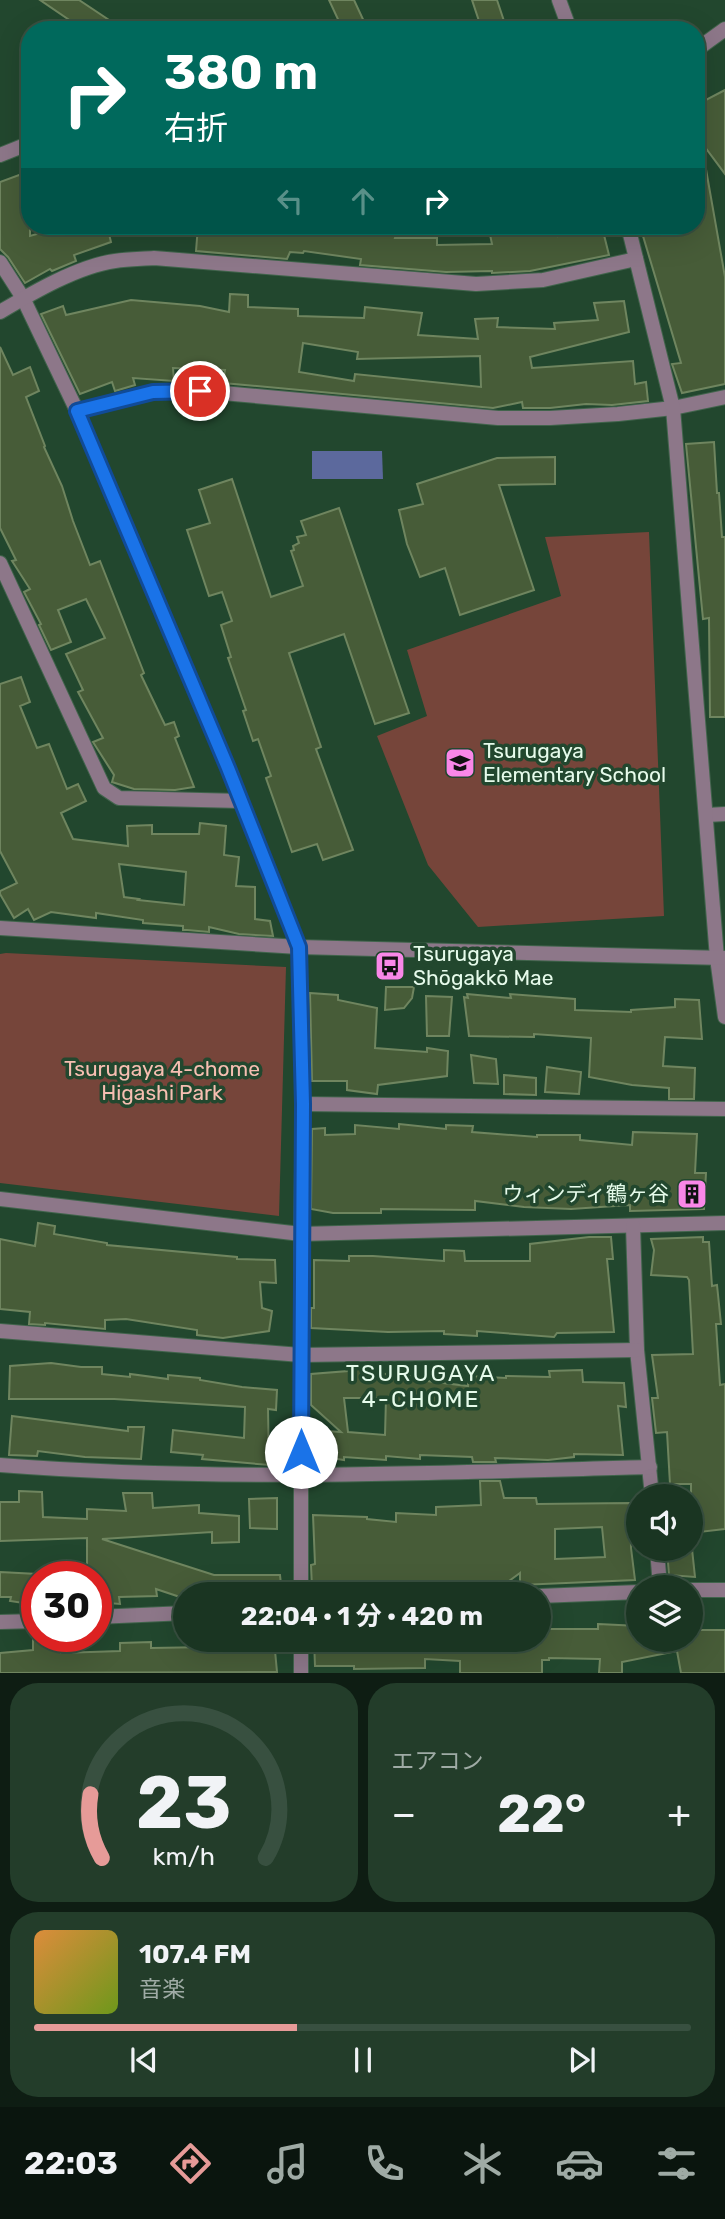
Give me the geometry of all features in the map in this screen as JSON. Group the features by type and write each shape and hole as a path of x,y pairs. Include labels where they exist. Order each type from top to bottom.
{"street":[{"path":"559,0 567,21"},
{"path":"705,43 725,29"},
{"path":"0,155 21,147"},
{"path":"630,235 673,408 725,1017"},
{"path":"0,312 23,298 79,272 113,261 154,258 476,284 544,280 636,258"},
{"path":"0,261 23,298 77,411 299,947 303,1104 301,1582"},
{"path":"77,411 153,392 200,391 498,418 618,414 673,408 725,397"},
{"path":"2,571 104,788 119,798 240,801"},
{"path":"707,815 725,814"},
{"path":"0,928 299,947 721,958"},
{"path":"303,1104 725,1109"},
{"path":"0,1199 301,1234 725,1223"},
{"path":"633,1226 637,1350 651,1484"},
{"path":"0,1331 301,1355 637,1350"},
{"path":"0,1465 46,1469 301,1476 650,1467"},
{"path":"703,1590 725,1590"},
{"path":"551,1596 626,1593"},
{"path":"112,1616 173,1614"},
{"path":"0,1622 21,1621"},
{"path":"301,1652 301,1673"}],"green space":[{"path":"649,532 664,916 478,927 428,865 377,736 427,716 407,650 561,596 545,537"},
{"name":"Tsurugaya 4-chome Higashi Park","path":"0,954 286,967 279,1216 0,1183"}],"water":[{"path":"312,451 382,451 383,479 312,479"}],"building":[{"path":"40,0 79,0 110,21 71,21"},
{"path":"329,0 354,0 364,21 339,21"},
{"path":"472,0 497,0 504,21 479,21"},
{"path":"725,90 725,174 705,147 705,100"},
{"path":"705,164 725,277 725,384 682,393 672,364 681,363 643,235 705,235"},
{"path":"21,174 21,235 109,235 111,242 74,255 76,261 52,271 50,269 25,283 0,249 0,182"},
{"path":"197,235 396,235 395,238 437,238 437,245 492,244 490,235 604,235 609,255 530,271 492,273 360,265 361,259 304,251 290,252 287,259 196,251"},
{"path":"230,294 248,295 248,307 298,309 298,316 364,318 365,307 422,313 418,335 478,339 475,319 498,318 497,327 555,329 554,323 598,320 594,303 624,301 629,332 530,357 532,368 633,361 635,384 646,382 648,401 550,408 523,408 522,402 493,408 223,383 225,370 173,368 174,381 133,378 135,385 115,391 112,382 80,394 41,314 63,306 66,315 131,300 200,306 229,312","holes":["303,343 358,352 357,359 480,356 481,387 355,374 354,381 299,372"]},
{"path":"0,347 13,375 30,367 39,391 26,397 90,565 100,561 144,673 141,675 165,725 174,722 179,736 175,738 194,787 175,790 134,789 112,782 114,775 93,742 103,738 78,692 83,690 66,654 105,638 86,599 58,610 71,642 51,650 24,592 30,589 12,561 16,560 0,528"},
{"path":"714,442 722,537 725,537 725,717 710,717 709,618 703,619 686,444"},
{"path":"555,457 555,484 499,485 534,590 460,615 445,568 420,577 407,544 399,510 423,504 417,484 497,458"},
{"path":"232,479 271,597 303,586 291,551 294,550 293,546 299,543 297,537 306,535 301,521 339,508 409,713 375,724 344,634 289,653 321,747 316,749 353,850 323,860 317,844 292,852 266,778 271,776 258,739 253,741 243,711 246,710 228,658 231,657 221,625 232,621 222,592 209,596 187,530 210,523 199,490"},
{"path":"21,677 30,702 20,706 37,748 49,744 67,789 78,784 86,801 61,813 73,839 128,846 127,826 152,825 152,834 199,834 200,823 226,826 224,855 239,857 236,886 255,887 255,919 270,921 273,936 239,934 209,927 209,932 183,930 183,926 143,923 143,920 96,913 96,918 51,912 34,920 28,909 14,918 0,894 0,891 17,883 0,851 0,684","holes":["119,864 186,872 184,905 138,900 124,897"]},
{"path":"386,987 414,987 412,998 404,1008 385,1010"},
{"path":"310,993 338,995 338,1000 377,1008 375,1048 427,1052 427,1048 448,1051 447,1076 378,1085 377,1094 347,1090 347,1081 312,1081"},
{"path":"467,994 575,999 575,1010 631,1012 675,1007 675,999 699,1000 702,1039 665,1037 663,1066 695,1068 694,1099 669,1099 669,1088 589,1077 591,1038 534,1034 534,1037 469,1036 464,997 468,998"},
{"path":"426,996 452,997 449,1036 427,1036"},
{"path":"471,1055 496,1059 498,1084 474,1083"},
{"path":"547,1067 581,1072 579,1094 545,1092"},
{"path":"504,1075 536,1078 536,1095 504,1094"},
{"path":"399,1124 446,1129 446,1125 473,1126 472,1132 537,1137 580,1135 580,1140 632,1145 633,1132 697,1134 695,1173 706,1173 704,1209 630,1211 630,1205 571,1209 475,1201 475,1210 381,1209 381,1213 333,1213 311,1209 312,1129 325,1128 325,1135 355,1134 355,1125 399,1129"},
{"path":"38,1223 55,1226 54,1234 107,1245 237,1259 275,1260 276,1283 260,1282 262,1308 272,1311 269,1331 223,1338 197,1335 197,1330 126,1319 105,1320 105,1329 29,1324 30,1312 0,1309 0,1239 35,1246"},
{"path":"611,1237 613,1259 607,1259 614,1332 557,1333 554,1337 477,1331 477,1336 444,1334 444,1331 388,1332 311,1328 311,1308 314,1308 314,1260 349,1261 349,1256 373,1256 444,1261 444,1250 464,1251 465,1261 530,1261 530,1244"},
{"path":"703,1237 703,1242 709,1242 712,1286 717,1285 721,1324 716,1324 720,1385 725,1384 725,1529 703,1532 703,1484 670,1484 667,1432 656,1433 652,1398 658,1398 652,1355 693,1354 689,1280 687,1277 651,1275 654,1250 651,1239"},
{"path":"51,1363 102,1367 102,1374 130,1377 130,1374 168,1379 168,1375 277,1390 276,1410 268,1409 269,1465 202,1459 203,1455 171,1452 173,1430 244,1438 245,1407 114,1399 9,1399 10,1366"},
{"path":"374,1365 374,1373 412,1376 412,1379 468,1386 468,1376 550,1377 549,1371 582,1370 583,1382 624,1383 626,1407 618,1406 623,1455 574,1454 574,1457 548,1460 495,1458 496,1462 473,1462 472,1457 420,1455 420,1459 386,1456 386,1460 344,1457 344,1460 311,1455 311,1430 341,1432 311,1405 311,1374 348,1371 347,1366","holes":["344,1398 386,1398 385,1435 348,1432"]},
{"path":"12,1416 128,1431 128,1427 144,1427 141,1459 85,1457 38,1451 37,1456 9,1455"},
{"path":"480,1481 500,1481 504,1498 536,1498 537,1504 626,1503 626,1561 633,1561 634,1575 626,1575 626,1580 551,1584 520,1582 520,1573 508,1582 312,1582 311,1565 315,1564 313,1515 367,1517 396,1522 396,1513 436,1515 436,1507 481,1505","holes":["602,1527 605,1557 555,1559 555,1529"]},
{"path":"19,1491 42,1492 43,1517 87,1519 87,1509 126,1511 123,1493 152,1493 153,1508 199,1505 199,1513 239,1516 239,1542 212,1543 212,1532 102,1539 214,1575 280,1575 281,1582 173,1582 173,1595 156,1589 157,1596 119,1597 120,1604 112,1603 112,1561 87,1561 87,1538 0,1541 0,1502 19,1502"},
{"path":"277,1498 277,1529 250,1528 249,1499"},
{"path":"668,1561 693,1561 695,1575 669,1575"},
{"path":"0,1572 21,1573 21,1603 10,1601 11,1597 0,1597"},
{"path":"598,1624 626,1625 626,1652 672,1652 622,1662 622,1673 599,1673 600,1659 549,1658 542,1660 542,1673 460,1673 460,1661 425,1659 425,1668 354,1669 354,1666 315,1666 314,1652 551,1652 551,1629 598,1629"},
{"path":"703,1630 725,1630 725,1673 681,1673 677,1652 703,1652"},
{"path":"151,1642 151,1648 173,1648 173,1652 275,1652 277,1672 0,1673 0,1653 112,1652 120,1651 120,1643"}],"place":[{"name":"Tsurugaya Elementary School","path":"460,763"},
{"name":"Tsurugaya Shōgakkō Mae","path":"390,966"},
{"name":"ウィンディ鶴ヶ谷","path":"692,1194"}],"district":[{"name":"TSURUGAYA 4-CHOME","path":"421,1386"}],"route":[{"path":"200,391 153,392 77,411 228,768 299,947 303,1104 301,1452"}]}
